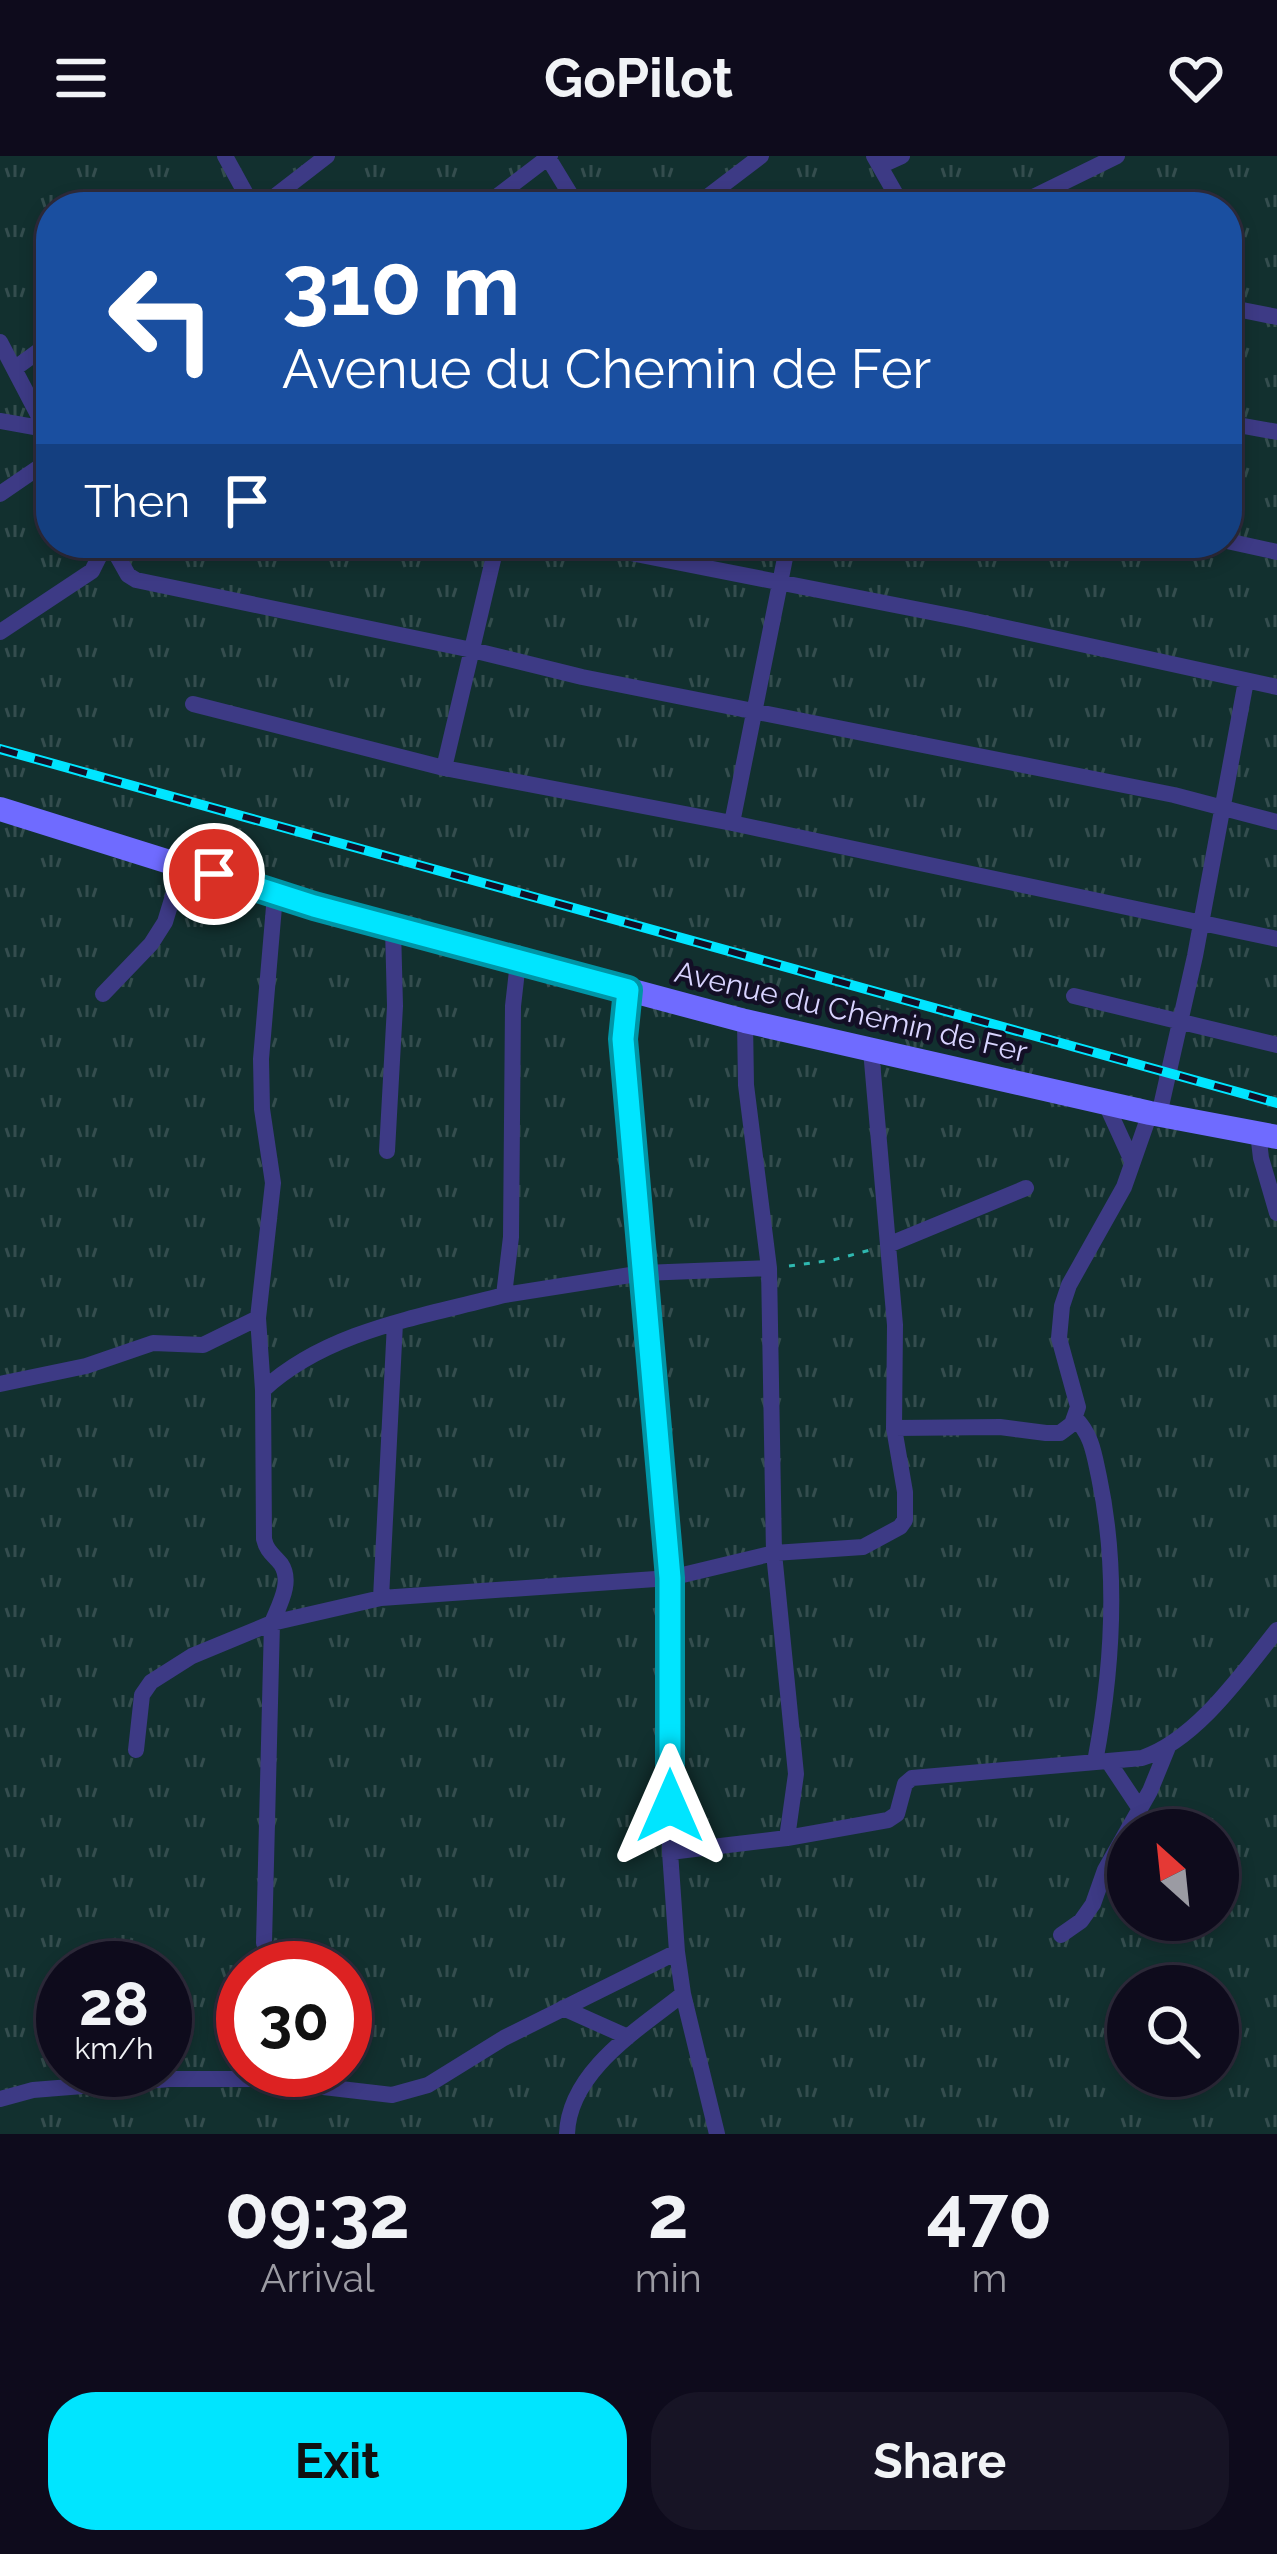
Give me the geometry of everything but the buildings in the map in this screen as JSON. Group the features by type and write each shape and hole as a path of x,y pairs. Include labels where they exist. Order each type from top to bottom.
{"street":[{"path":"225,156 248,192"},
{"path":"278,192 327,156"},
{"path":"713,192 760,156"},
{"path":"895,192 877,161 902,156"},
{"path":"1061,192 1118,156"},
{"path":"503,192 549,157 569,192"},
{"path":"1242,310 1277,317"},
{"path":"0,342 36,408"},
{"path":"14,369 36,353"},
{"path":"0,421 36,427"},
{"path":"1242,426 1277,432"},
{"path":"0,494 36,469"},
{"path":"1242,544 1277,552"},
{"path":"0,632 92,571 99,558"},
{"path":"117,558 136,580 1277,822"},
{"path":"445,768 493,558"},
{"path":"651,558 966,619 1277,687"},
{"path":"732,823 785,558"},
{"path":"894,1428 1000,1427 1060,1433 1076,1418 1078,1407 1059,1338 1062,1306 1124,1187 1131,1160 1154,1114 1180,1024 1246,681"},
{"path":"193,704 445,768 732,823 1277,939"},
{"name":"Avenue du Chemin de Fer","path":"0,809 275,895 745,1022 1268,1135"},
{"path":"104,994 165,922 183,863"},
{"path":"264,1941 272,1623 286,1577 264,1539 258,1318 273,1183 262,1109 261,1058 275,895"},
{"path":"387,1151 393,928"},
{"path":"504,1295 512,1237 513,993 518,962"},
{"path":"628,990 623,1039 670,1578 670,1852 677,1952 717,2134"},
{"path":"1074,996 1277,1046"},
{"path":"745,1022 746,1085 770,1268 774,1553 796,1774 787,1838"},
{"path":"136,1750 142,1695 151,1682 192,1656 272,1623 381,1598 670,1578 774,1553 863,1546 899,1527 905,1520 905,1492 894,1428 895,1324 871,1050"},
{"path":"1106,1102 1131,1160"},
{"path":"1268,1135 1261,1158 1277,1213"},
{"path":"888,1245 1026,1188"},
{"path":"263,1390 333,1345 395,1323 504,1295 643,1273 770,1268"},
{"path":"0,1384 86,1366 153,1343 203,1345 258,1318"},
{"path":"381,1598 395,1323"},
{"path":"1076,1418 1091,1440 1113,1575 1102,1761 1140,1809 1168,1747"},
{"path":"670,1852 887,1820 897,1814 905,1784 912,1778 1142,1758 1193,1729 1277,1630"},
{"path":"1061,1934 1081,1921 1093,1904 1107,1867"},
{"path":"0,2098 33,2090 170,2079 255,2079 392,2095 428,2085 504,2038 677,1952"},
{"path":"566,2134 576,2095 628,2037 683,1994"},
{"path":"563,2008 628,2037"}],"path":[{"path":"770,1268 833,1261 888,1245"}],"green space":[{"path":"0,156 1277,156 1277,2134 0,2134"}],"railway":[{"path":"0,749 1277,1103"}],"route":[{"path":"214,874 314,906 628,990 623,1039 670,1578 670,1806"}]}
